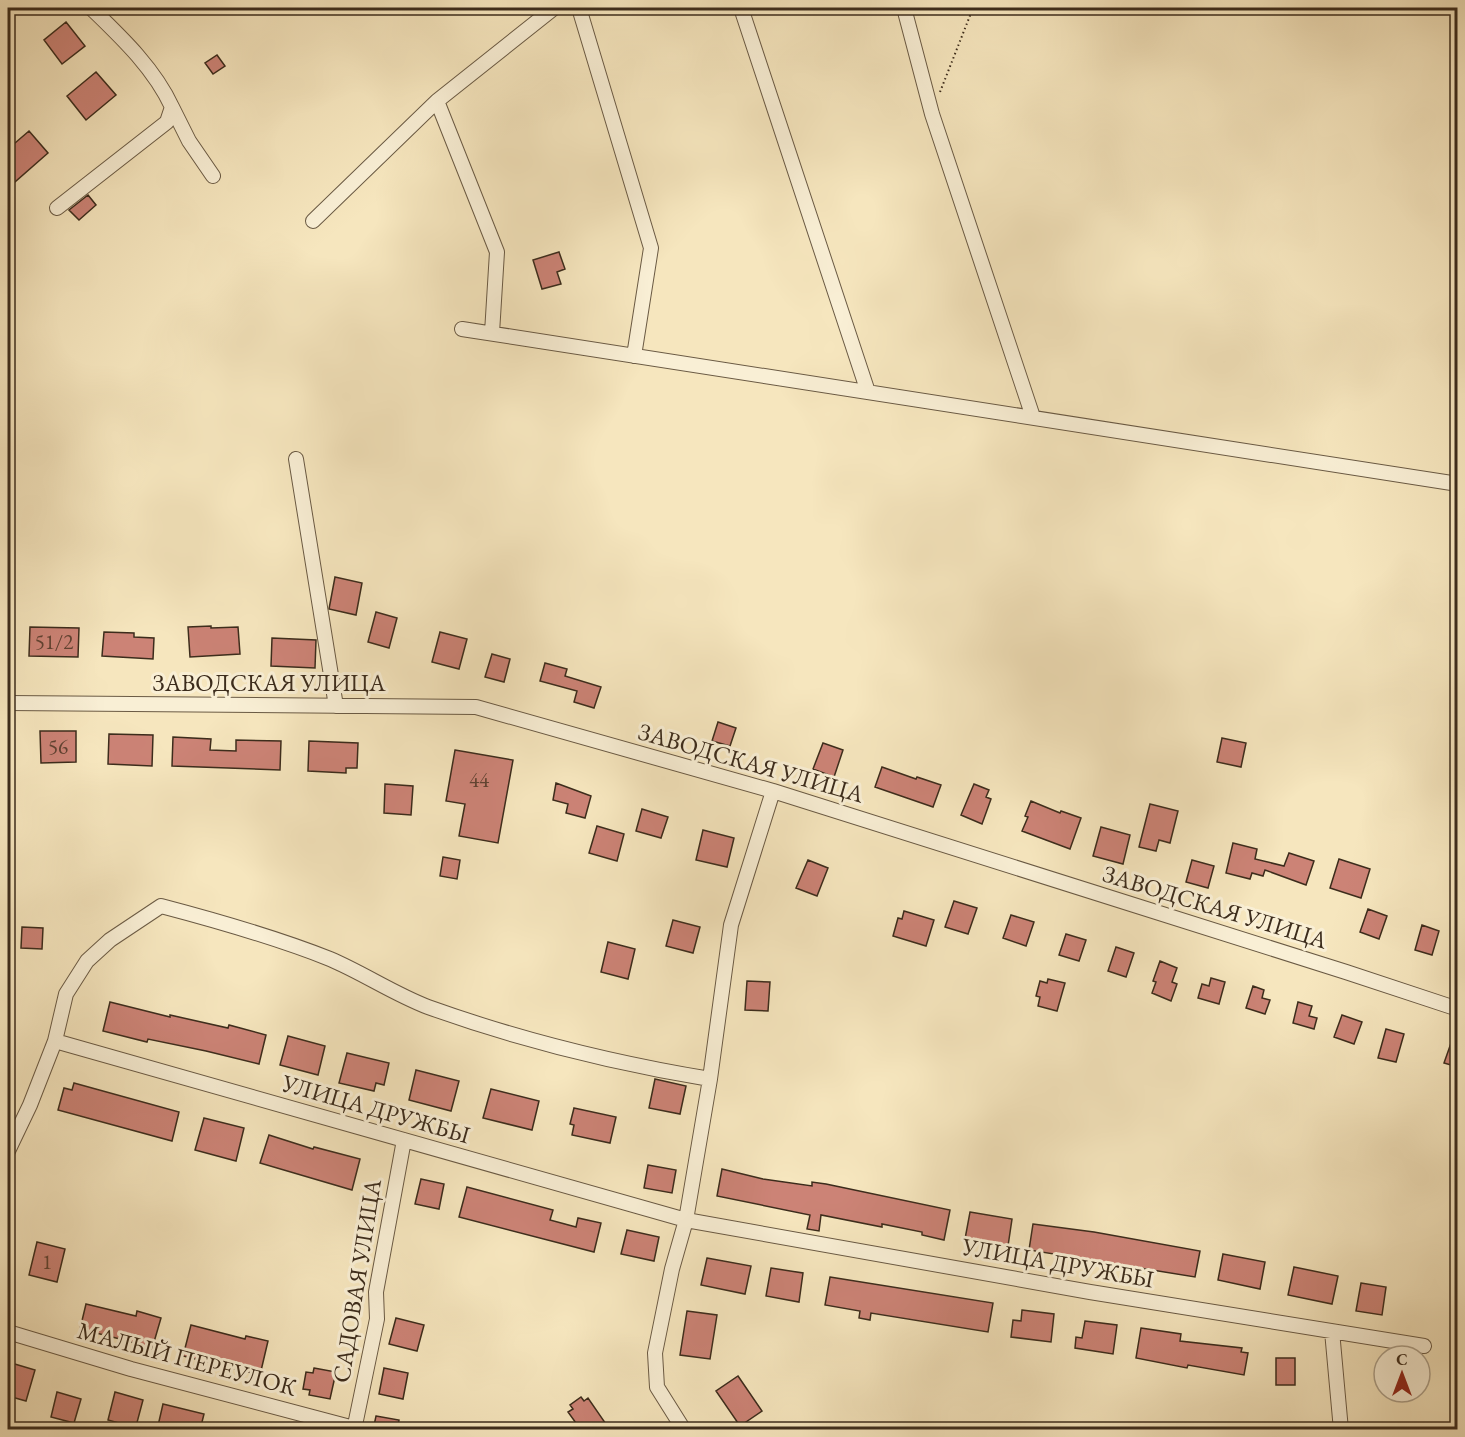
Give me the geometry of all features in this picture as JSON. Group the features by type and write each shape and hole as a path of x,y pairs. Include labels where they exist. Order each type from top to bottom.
{"street":[{"path":"91,8 124,41 164,89 189,141 213,176"},
{"path":"313,221 436,101 554,8"},
{"path":"579,8 651,248 634,356"},
{"path":"741,8 868,392"},
{"path":"903,8 932,114 1032,417"},
{"path":"436,101 497,252 492,333"},
{"path":"57,208 167,122 172,107"},
{"path":"462,329 1458,483"},
{"path":"296,459 336,706"},
{"name":"ЗАВОДСКАЯ УЛИЦА","path":"8,704 476,707 773,791 1458,1009"},
{"path":"684,1430 657,1387 655,1353 672,1269 686,1220 710,1079 731,926 773,791"},
{"path":"8,1151 30,1105 55,1041 66,994 87,961 110,940 160,906 243,928 330,959 425,1006 537,1042 635,1066 710,1079"},
{"name":"УЛИЦА ДРУЖБЫ","path":"55,1041 686,1220 1090,1292 1412,1344"},
{"name":"САДОВАЯ УЛИЦА","path":"354,1429 377,1319 376,1292 404,1140"},
{"path":"1332,1331 1341,1430"},
{"name":"МАЛЫЙ ПЕРЕУЛОК","path":"8,1332 132,1369 354,1429"}],"path":[{"path":"940,93 972,8"}],"building":[{"path":"66,22 85,46 62,64 44,40"},
{"path":"217,55 225,66 213,74 205,63"},
{"path":"96,72 116,95 86,120 67,96"},
{"path":"29,131 48,153 8,188 8,149"},
{"path":"88,195 96,205 79,220 69,210"},
{"path":"559,252 565,269 557,272 561,284 542,289 533,260"},
{"path":"335,577 362,583 356,615 329,609"},
{"path":"376,612 397,618 389,648 368,642"},
{"path":"211,626 211,628 238,627 240,654 190,657 188,627"},
{"path":"30,627 79,628 78,657 29,656"},
{"path":"104,632 134,633 134,637 154,638 153,659 102,656"},
{"path":"440,632 467,639 459,669 432,662"},
{"path":"272,638 316,640 315,668 271,666"},
{"path":"492,654 510,659 504,682 485,677"},
{"path":"545,663 567,669 565,676 601,687 594,708 574,702 577,691 540,681"},
{"path":"718,722 736,728 730,746 712,741"},
{"path":"40,731 76,731 76,762 41,763"},
{"path":"109,734 153,735 152,766 108,764"},
{"path":"173,737 211,739 210,750 236,751 236,740 281,741 280,770 172,766"},
{"path":"1222,738 1246,743 1241,767 1217,762"},
{"path":"309,741 358,743 357,768 346,768 346,773 308,771"},
{"path":"823,743 843,750 834,777 813,769"},
{"path":"455,750 513,760 498,843 459,836 465,804 446,801"},
{"path":"882,767 941,785 933,807 875,787"},
{"path":"556,783 591,796 585,818 566,813 568,804 553,800"},
{"path":"385,784 413,786 411,815 384,813"},
{"path":"974,784 989,790 986,797 991,799 982,824 961,815"},
{"path":"1031,801 1060,813 1061,811 1081,818 1070,849 1022,831"},
{"path":"1150,804 1178,811 1170,843 1159,840 1156,851 1139,847"},
{"path":"642,809 668,817 661,838 636,831"},
{"path":"597,826 624,834 617,861 589,853"},
{"path":"1101,827 1130,835 1123,864 1093,856"},
{"path":"703,830 734,838 727,867 696,860"},
{"path":"1233,843 1257,849 1255,859 1284,866 1289,853 1314,861 1306,885 1265,870 1263,876 1252,873 1250,879 1226,873"},
{"path":"443,857 460,860 457,879 440,876"},
{"path":"1339,859 1370,869 1361,898 1330,888"},
{"path":"808,860 828,868 817,896 796,888"},
{"path":"1192,860 1214,866 1208,888 1186,882"},
{"path":"954,901 977,908 968,934 945,927"},
{"path":"1368,909 1387,916 1379,939 1360,932"},
{"path":"904,911 934,920 926,946 893,936 898,918 902,919"},
{"path":"1011,915 1034,922 1026,946 1003,938"},
{"path":"673,920 700,927 693,953 666,946"},
{"path":"1422,925 1439,931 1432,955 1415,950"},
{"path":"22,927 43,928 42,949 21,948"},
{"path":"1066,934 1086,940 1079,961 1059,955"},
{"path":"608,942 635,949 628,979 601,972"},
{"path":"1116,947 1134,953 1126,977 1108,971"},
{"path":"1160,961 1177,968 1172,982 1177,984 1171,1001 1152,993 1156,982 1153,981"},
{"path":"1211,978 1225,982 1219,1004 1198,998 1202,984 1209,986"},
{"path":"1048,979 1065,983 1057,1011 1038,1006 1040,997 1036,996 1040,981 1047,983"},
{"path":"747,981 770,982 768,1011 745,1010"},
{"path":"1253,986 1264,990 1262,998 1270,1000 1265,1014 1246,1008"},
{"path":"110,1002 170,1017 170,1015 228,1028 229,1025 266,1035 259,1064 103,1031"},
{"path":"1298,1002 1312,1006 1309,1016 1317,1018 1314,1029 1293,1023"},
{"path":"1342,1015 1362,1022 1354,1044 1334,1037"},
{"path":"1386,1029 1404,1034 1396,1062 1378,1058"},
{"path":"1456,1029 1458,1029 1458,1067 1444,1063"},
{"path":"288,1036 325,1046 318,1075 280,1065"},
{"path":"347,1053 389,1063 384,1085 376,1083 374,1091 339,1083"},
{"path":"416,1070 459,1081 451,1111 409,1100"},
{"path":"655,1079 686,1086 680,1114 649,1108"},
{"path":"74,1083 179,1112 172,1141 58,1110 64,1088 72,1090"},
{"path":"491,1089 539,1101 532,1130 483,1118"},
{"path":"574,1108 616,1117 610,1143 572,1135 574,1125 570,1124"},
{"path":"204,1118 244,1128 236,1161 195,1150"},
{"path":"269,1135 313,1149 314,1147 360,1159 352,1190 260,1163"},
{"path":"648,1165 676,1170 672,1193 644,1188"},
{"path":"722,1169 763,1179 812,1186 812,1182 826,1184 950,1210 944,1240 922,1235 922,1232 821,1215 819,1231 807,1229 810,1215 717,1196"},
{"path":"421,1179 444,1184 439,1209 415,1204"},
{"path":"467,1187 553,1210 550,1220 576,1227 578,1218 601,1223 594,1252 459,1217"},
{"path":"970,1212 1012,1219 1008,1246 965,1239"},
{"path":"1033,1224 1094,1232 1200,1251 1195,1277 1029,1250"},
{"path":"627,1230 659,1237 654,1261 621,1254"},
{"path":"37,1242 65,1249 57,1282 29,1275"},
{"path":"1223,1254 1265,1262 1260,1289 1218,1280"},
{"path":"707,1258 751,1266 745,1294 701,1285"},
{"path":"1294,1267 1338,1276 1332,1304 1288,1295"},
{"path":"771,1268 803,1273 799,1302 766,1296"},
{"path":"830,1277 993,1303 988,1332 871,1313 870,1320 859,1318 860,1311 825,1305"},
{"path":"1361,1283 1386,1287 1382,1315 1356,1311"},
{"path":"86,1304 136,1316 137,1311 161,1318 152,1349 80,1329"},
{"path":"1022,1310 1054,1314 1051,1342 1011,1337 1013,1320 1021,1321"},
{"path":"687,1311 717,1315 710,1359 680,1355"},
{"path":"396,1318 424,1325 417,1351 389,1344"},
{"path":"1085,1321 1117,1325 1113,1354 1075,1348 1076,1337 1082,1338"},
{"path":"191,1325 245,1339 246,1336 268,1341 260,1375 183,1356"},
{"path":"1141,1328 1181,1334 1180,1341 1242,1348 1241,1352 1248,1353 1244,1375 1188,1365 1187,1368 1136,1358"},
{"path":"1276,1358 1295,1358 1295,1385 1276,1385"},
{"path":"8,1362 35,1370 26,1401 8,1396"},
{"path":"314,1368 336,1372 330,1399 309,1395 310,1390 303,1389 306,1372 313,1373"},
{"path":"384,1368 408,1373 403,1399 379,1394"},
{"path":"738,1376 762,1411 740,1426 716,1391"},
{"path":"57,1392 81,1399 74,1423 51,1417"},
{"path":"115,1392 143,1400 135,1430 118,1428 119,1423 108,1420"},
{"path":"581,1397 584,1401 588,1398 606,1424 599,1430 581,1430 568,1412 573,1409 570,1405"},
{"path":"163,1404 204,1414 200,1430 157,1430"},
{"path":"376,1416 399,1420 397,1430 373,1430"}]}
